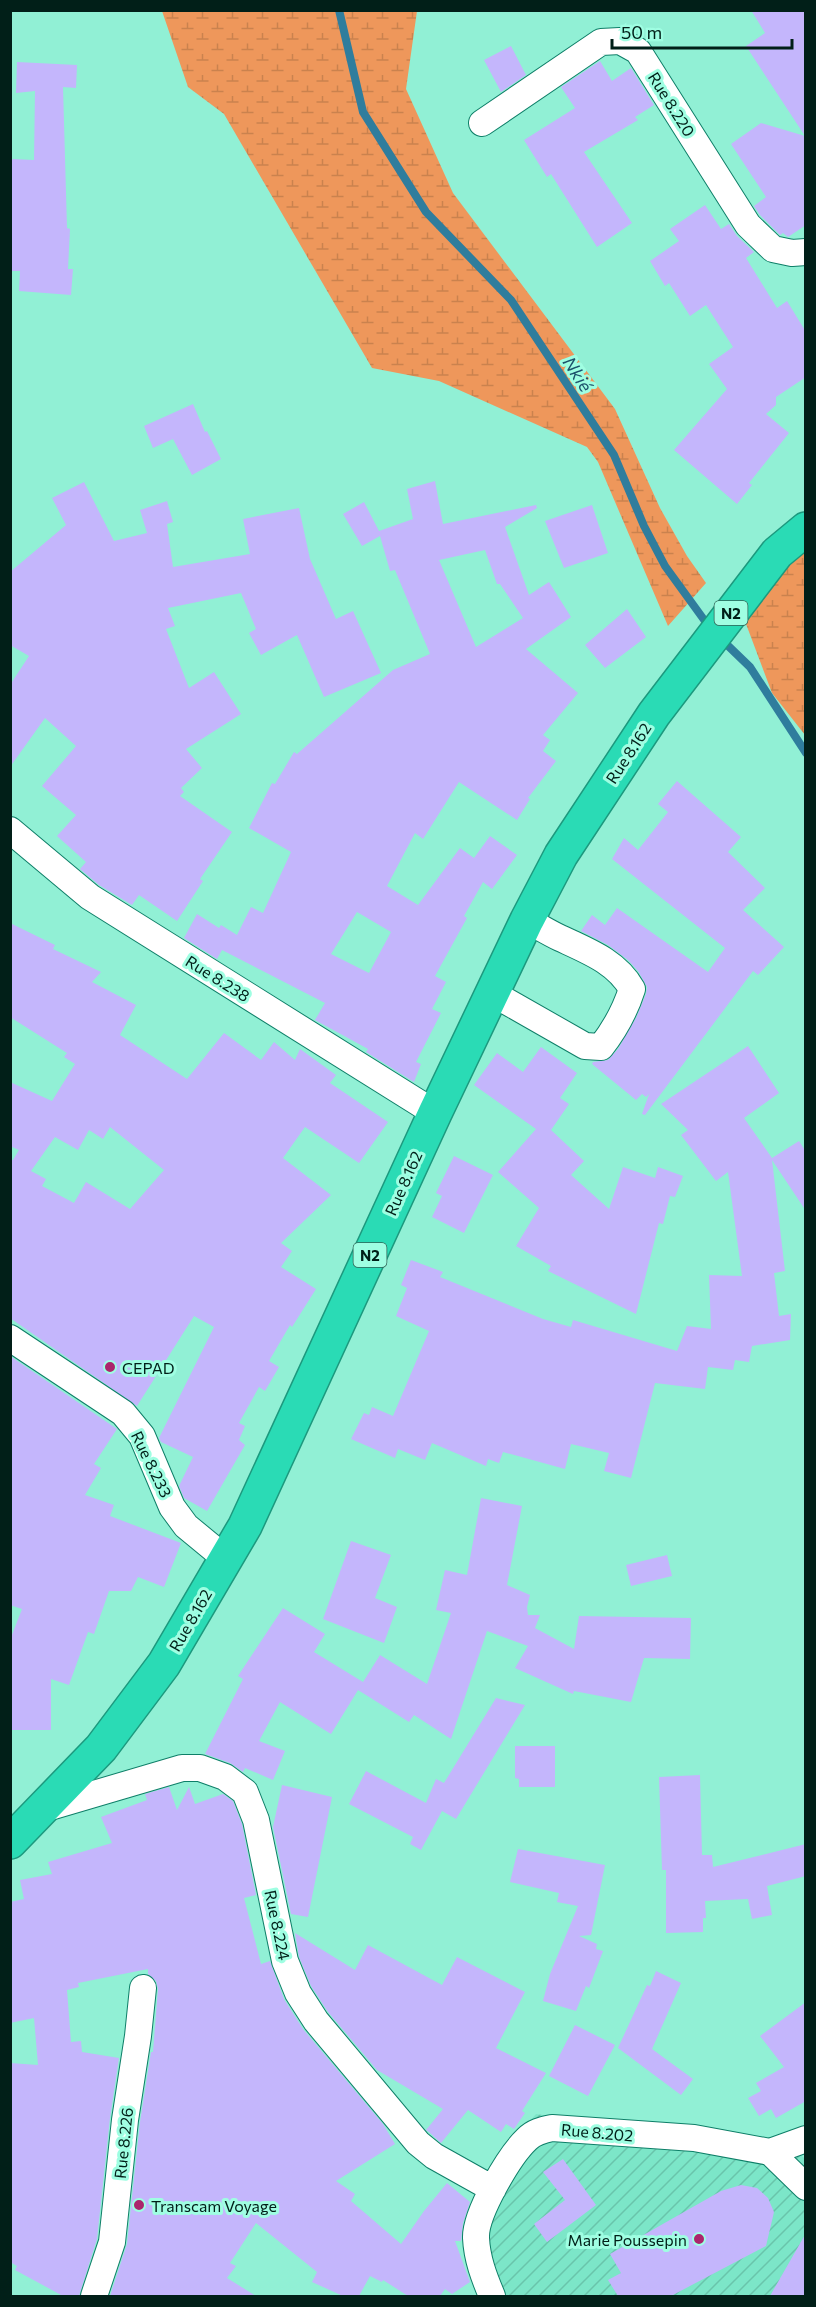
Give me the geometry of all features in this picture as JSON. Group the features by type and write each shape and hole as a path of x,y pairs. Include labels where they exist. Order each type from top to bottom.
{"highway":[{"name":"Rue 8.162","path":"22,1826 101,1748 164,1664 245,1526 435,1113 527,920 561,855 654,714 777,553 806,529"}],"street":[{"name":"Rue 8.220","path":"482,123 601,42 620,41 638,51 748,225 773,249 792,254 806,252"},
{"name":"Rue 8.238","path":"10,830 90,897 435,1113"},
{"path":"492,993 585,1046 601,1047 615,1029 632,989 624,974 581,947 527,920"},
{"name":"Rue 8.233","path":"10,1338 123,1413 142,1437 172,1507 186,1526 226,1560"},
{"name":"Rue 8.224","path":"22,1826 182,1768 200,1768 225,1777 244,1792 256,1820 285,1961 298,1993 316,2021 418,2143 434,2156 493,2189"},
{"name":"Rue 8.226","path":"94,2296 112,2242 125,2120 143,1988"},
{"name":"Rue 8.202","path":"492,2296 478,2262 475,2235 484,2206 493,2189 526,2139 538,2130 552,2128 694,2138 770,2152"},
{"path":"806,2139 770,2152 806,2187"}],"shaded area":[{"path":"536,2114 800,2154 805,2159 805,2296 480,2296 474,2286 470,2233 482,2176"}],"green space":[{"path":"162,11 417,11 406,89 453,193 615,409 660,508 687,556 706,583 668,626 598,462 587,447 439,381 372,368 224,114 188,87"},
{"path":"805,514 805,735 772,693 740,608"}],"building":[{"path":"751,10 806,10 806,225 788,237 783,233 780,235 754,206 766,197 731,144 761,123 805,136 746,46 765,33"},
{"path":"511,46 526,75 501,92 484,60"},
{"path":"600,61 612,81 631,68 654,105 635,117 638,120 584,152 632,223 597,247 551,174 547,177 524,140 575,108 561,87"},
{"path":"17,62 77,65 76,88 63,87 67,228 70,229 68,269 73,269 71,295 19,291 20,271 10,271 10,161 13,159 34,160 35,91 16,93"},
{"path":"705,205 721,229 729,224 737,236 754,252 746,258 777,308 787,301 806,332 806,377 776,397 776,405 766,414 789,433 749,483 752,485 737,504 674,450 727,389 709,364 733,347 706,305 690,316 669,283 665,286 650,261 679,241 670,229"},
{"path":"193,404 205,432 207,431 221,459 192,475 173,439 153,448 144,426"},
{"path":"435,481 443,524 536,505 537,508 505,527 529,595 549,582 571,617 526,649 578,693 543,735 550,740 543,751 556,761 528,798 530,799 517,820 459,782 423,839 415,833 387,886 418,905 460,848 474,858 490,836 517,855 492,889 483,882 464,916 467,918 435,976 446,982 432,1009 441,1013 416,1062 421,1064 414,1082 366,1052 368,1049 315,1020 325,1003 222,950 217,959 184,938 197,914 219,928 221,925 237,935 251,907 263,913 291,852 249,828 272,783 275,784 294,752 297,754 393,670 430,654 395,570 390,571 380,536 362,546 343,514 364,502 379,531 413,519 407,489","holes":["485,550 497,584 500,584 523,618 476,647 439,560","357,912 391,932 369,973 331,954"]},
{"path":"84,482 114,541 147,533 140,510 167,501 173,522 167,524 173,567 250,554 243,519 299,508 310,559 336,619 353,611 381,673 324,697 297,635 261,655 249,633 256,629 241,593 168,608 175,626 166,629 189,688 214,672 241,714 186,749 202,768 181,788 184,792 180,796 232,832 200,879 203,881 177,921 139,895 132,905 99,885 80,869 86,862 57,836 76,815 42,786 76,746 45,718 10,767 10,685 29,656 10,645 10,572 66,525 52,498"},
{"path":"592,505 608,553 564,568 545,521"},
{"path":"627,609 646,637 605,668 585,645"},
{"path":"677,781 741,837 728,852 765,888 743,910 784,947 758,975 753,971 645,1115 642,1114 649,1094 646,1097 642,1094 636,1100 592,1064 608,1060 618,1049 636,1018 647,987 638,971 628,960 608,945 581,931 592,915 605,925 617,908 708,972 725,948 612,859 624,838 638,850 668,812 658,804"},
{"path":"10,923 55,945 53,949 101,972 92,982 136,1005 120,1035 187,1079 224,1033 261,1060 274,1042 295,1060 300,1049 336,1075 330,1083 388,1122 359,1163 305,1127 283,1158 331,1195 281,1243 292,1251 281,1267 316,1289 292,1327 290,1325 269,1361 279,1367 265,1391 259,1387 239,1423 245,1426 239,1440 245,1445 207,1511 184,1498 179,1486 193,1457 161,1442 159,1438 214,1327 194,1316 137,1406 10,1318 10,1159 13,1160 19,1150 10,1146 10,1082 52,1101 75,1064 64,1057 67,1053 10,1017","holes":["110,1127 164,1170 130,1209 86,1182 74,1203 42,1186 46,1179 31,1171 55,1137 78,1150 89,1130 103,1139"]},
{"path":"748,1046 779,1093 744,1118 772,1158 799,1141 806,1152 806,1211 772,1160 785,1271 774,1273 779,1316 791,1314 790,1340 752,1346 749,1362 735,1360 733,1370 708,1367 705,1389 655,1383 631,1478 604,1471 609,1453 571,1444 565,1469 503,1452 499,1463 488,1459 486,1466 432,1443 425,1460 398,1449 395,1458 351,1439 364,1413 369,1415 372,1407 393,1416 429,1331 396,1316 407,1288 401,1285 411,1260 443,1272 440,1277 543,1319 571,1327 573,1320 677,1351 687,1326 711,1329 709,1275 742,1276 728,1172 716,1181 681,1135 688,1130 661,1104"},
{"path":"541,1047 577,1073 560,1098 569,1104 551,1130 584,1161 571,1175 609,1209 623,1167 655,1178 658,1167 683,1176 675,1197 670,1196 663,1224 659,1223 636,1314 548,1271 551,1266 516,1246 539,1208 498,1172 536,1129 474,1085 497,1053 523,1072"},
{"path":"454,1156 493,1175 464,1233 432,1217 442,1196 436,1193"},
{"path":"10,1356 117,1429 94,1464 101,1468 85,1495 114,1505 110,1516 181,1543 164,1587 138,1577 131,1591 109,1591 94,1634 88,1632 69,1685 51,1679 51,1730 10,1730 10,1640 22,1609 10,1605"},
{"path":"481,1498 522,1506 507,1585 530,1595 528,1615 540,1615 535,1628 574,1649 579,1616 691,1618 690,1659 644,1658 631,1702 574,1691 573,1694 515,1668 528,1646 487,1631 451,1739 414,1715 409,1722 358,1690 380,1655 427,1684 451,1613 436,1610 445,1570 467,1575"},
{"path":"351,1541 391,1555 375,1598 397,1607 384,1643 323,1619"},
{"path":"667,1555 672,1576 631,1586 626,1565"},
{"path":"283,1608 325,1634 314,1652 363,1682 331,1734 280,1702 259,1741 285,1751 273,1780 245,1768 243,1772 230,1763 205,1754 243,1679 238,1676"},
{"path":"496,1698 525,1705 456,1819 442,1811 421,1850 410,1844 413,1837 349,1804 366,1771 426,1803 436,1779 444,1783"},
{"path":"515,1746 555,1746 555,1787 519,1787 519,1779 515,1778"},
{"path":"700,1775 702,1855 712,1855 713,1867 806,1844 806,1876 767,1886 772,1915 752,1919 748,1899 705,1901 706,1918 703,1918 703,1932 666,1933 666,1870 662,1870 659,1777"},
{"path":"282,1785 332,1797 308,1917 291,1914 273,1827"},
{"path":"169,1787 177,1810 189,1787 195,1804 223,1794 233,1801 242,1824 256,1895 244,1898 261,1964 270,1961 284,1999 303,2029 383,2124 395,2144 336,2181 355,2194 351,2201 401,2244 447,2183 470,2202 463,2223 461,2241 455,2241 470,2282 452,2294 445,2289 440,2296 408,2296 383,2280 382,2282 370,2276 359,2296 343,2296 312,2282 317,2272 256,2223 230,2263 236,2266 227,2278 256,2296 110,2296 127,2244 140,2122 151,2052 153,2052 158,1989 156,1981 148,1974 148,1969 78,1983 79,1987 67,1990 71,2042 81,2041 82,2052 119,2058 97,2239 79,2296 63,2296 15,2270 17,2266 10,2262 10,2063 38,2065 34,2018 10,2023 10,1902 24,1899 20,1880 52,1874 48,1862 112,1843 101,1817 147,1800 145,1794"},
{"path":"518,1849 605,1865 591,1935 579,1936 597,1944 596,1949 603,1951 589,1988 586,1986 576,2011 543,2001 550,1974 578,1906 557,1902 559,1893 510,1882"},
{"path":"295,1933 355,1970 368,1945 442,1985 457,1957 525,1992 496,2048 546,2073 522,2111 525,2113 514,2129 506,2124 501,2132 468,2110 441,2143 426,2130 443,2109 377,2070 328,2012 311,1986 299,1957"},
{"path":"656,1971 681,1983 652,2049 693,2079 681,2095 618,2048 647,1985 650,1986"},
{"path":"806,2002 806,2101 776,2118 771,2109 759,2116 748,2098 761,2091 756,2083 784,2067 760,2036"},
{"path":"575,2025 615,2045 588,2096 549,2076"},
{"path":"563,2159 596,2205 547,2242 534,2224 565,2200 543,2172"},
{"name":"Marie Poussepin","path":"741,2185 757,2188 768,2198 774,2212 766,2246 671,2296 618,2296 608,2280 621,2273 610,2254 721,2191"},
{"path":"806,2233 806,2296 770,2296"}],"waterway":[{"name":"Nkié","path":"339,10 363,112 426,212 511,300 614,455 644,526 665,566 710,628"},
{"name":"Nkié","path":"721,639 750,667 806,753"}],"place":[{"name":"CEPAD","path":"110,1367"},
{"name":"Transcam Voyage","path":"139,2205"},
{"name":"Marie Poussepin","path":"699,2239"}]}
